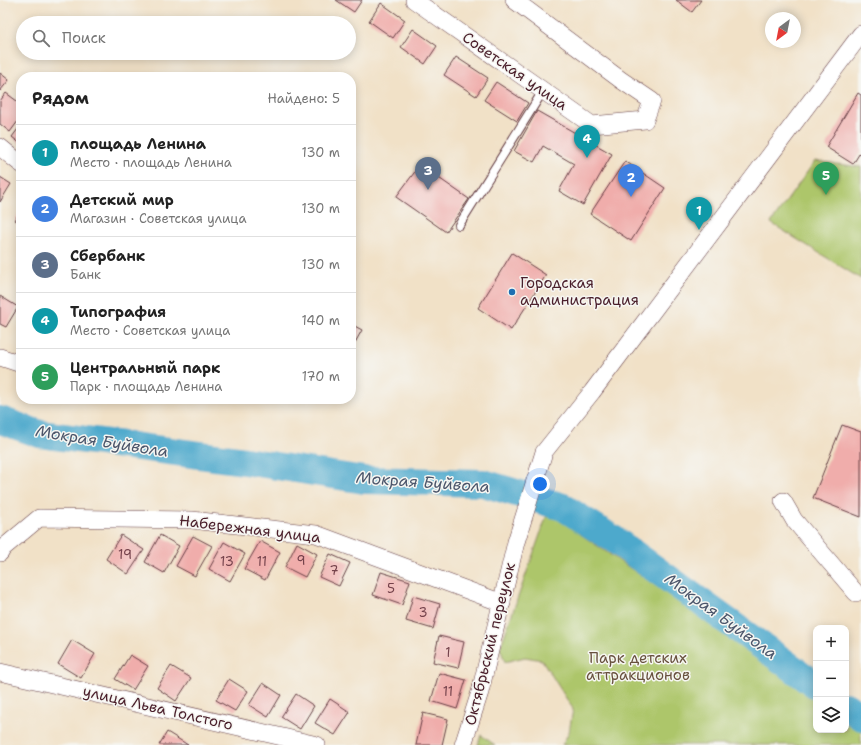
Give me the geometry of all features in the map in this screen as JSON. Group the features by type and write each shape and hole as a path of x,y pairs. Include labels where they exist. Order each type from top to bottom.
{"street":[{"name":"Советская улица","path":"414,0 592,125 645,120 652,101 621,80 514,0"},
{"name":"Октябрьский переулок","path":"463,745 480,692 516,542 544,452 596,386 861,34"},
{"path":"0,147 16,160"},
{"path":"0,357 16,362"},
{"path":"783,501 794,520 859,593"},
{"name":"Набережная улица","path":"0,552 39,518 192,520 316,534 502,603"},
{"name":"улица Льва Толстого","path":"0,672 317,745"}],"lane":[{"path":"459,225 543,91"}],"green space":[{"path":"815,161 861,167 861,279 771,223"},
{"name":"Парк детских аттракционов","path":"548,512 813,693 813,733 849,733 849,718 861,726 861,745 562,745 569,732 573,709 542,660 525,657 505,662 500,648"},
{"path":"481,735 495,745 478,745"}],"building":[{"path":"336,0 362,0 354,12"},
{"path":"676,0 701,0 692,12"},
{"path":"381,3 405,20 393,38 369,21"},
{"path":"413,29 437,46 425,64 401,47"},
{"path":"456,57 488,78 476,96 444,75"},
{"path":"0,73 9,80 0,91"},
{"path":"496,82 528,103 517,121 484,100"},
{"path":"6,93 16,100 16,124 10,132 0,124 0,101"},
{"path":"858,93 861,95 861,151 853,164 826,147"},
{"path":"537,111 612,154 583,205 559,191 574,164 543,146 534,162 514,151"},
{"path":"16,132 16,140 12,137"},
{"path":"625,161 665,188 631,241 590,214"},
{"path":"420,165 469,199 446,232 396,197"},
{"path":"0,177 11,184 0,202"},
{"name":"Городская администрация","path":"512,253 546,275 511,330 478,308"},
{"path":"0,296 16,306 16,310 6,327 0,324"},
{"path":"356,327 362,330 356,341"},
{"path":"842,425 861,432 861,517 813,498"},
{"path":"121,535 144,550 128,574 106,559"},
{"path":"160,535 179,546 164,573 145,562"},
{"path":"193,536 212,546 195,576 176,566"},
{"path":"260,541 280,552 265,580 244,569"},
{"path":"224,542 245,554 230,581 209,569"},
{"path":"297,543 317,554 305,577 285,567"},
{"path":"330,554 350,563 339,586 319,577"},
{"path":"381,572 410,581 402,605 373,595"},
{"path":"413,596 440,604 433,629 406,621"},
{"path":"439,636 464,642 458,668 433,662"},
{"path":"72,640 95,654 81,678 58,664"},
{"path":"130,655 148,666 133,690 115,679"},
{"path":"171,666 191,678 176,701 157,688"},
{"path":"439,673 466,680 457,709 431,701"},
{"path":"229,679 248,691 235,711 216,700"},
{"path":"263,683 281,695 268,717 249,705"},
{"path":"296,694 314,706 300,729 281,717"},
{"path":"330,699 350,712 335,735 315,723"},
{"path":"423,713 448,719 442,745 416,745"},
{"path":"167,732 188,745 159,745"}],"waterway":[{"name":"Мокрая Буйвола","path":"0,420 40,434 245,461 364,480 483,483 563,507 615,540 813,683"},
{"name":"Мокрая Буйвола","path":"849,708 861,717"}],"place":[{"name":"Типография","path":"587,158"},
{"name":"Сбербанк","path":"428,190"},
{"name":"Центральный парк","path":"826,195"},
{"name":"Детский мир","path":"631,197"},
{"name":"площадь Ленина","path":"699,230"},
{"name":"Городская администрация","path":"512,292"}]}
